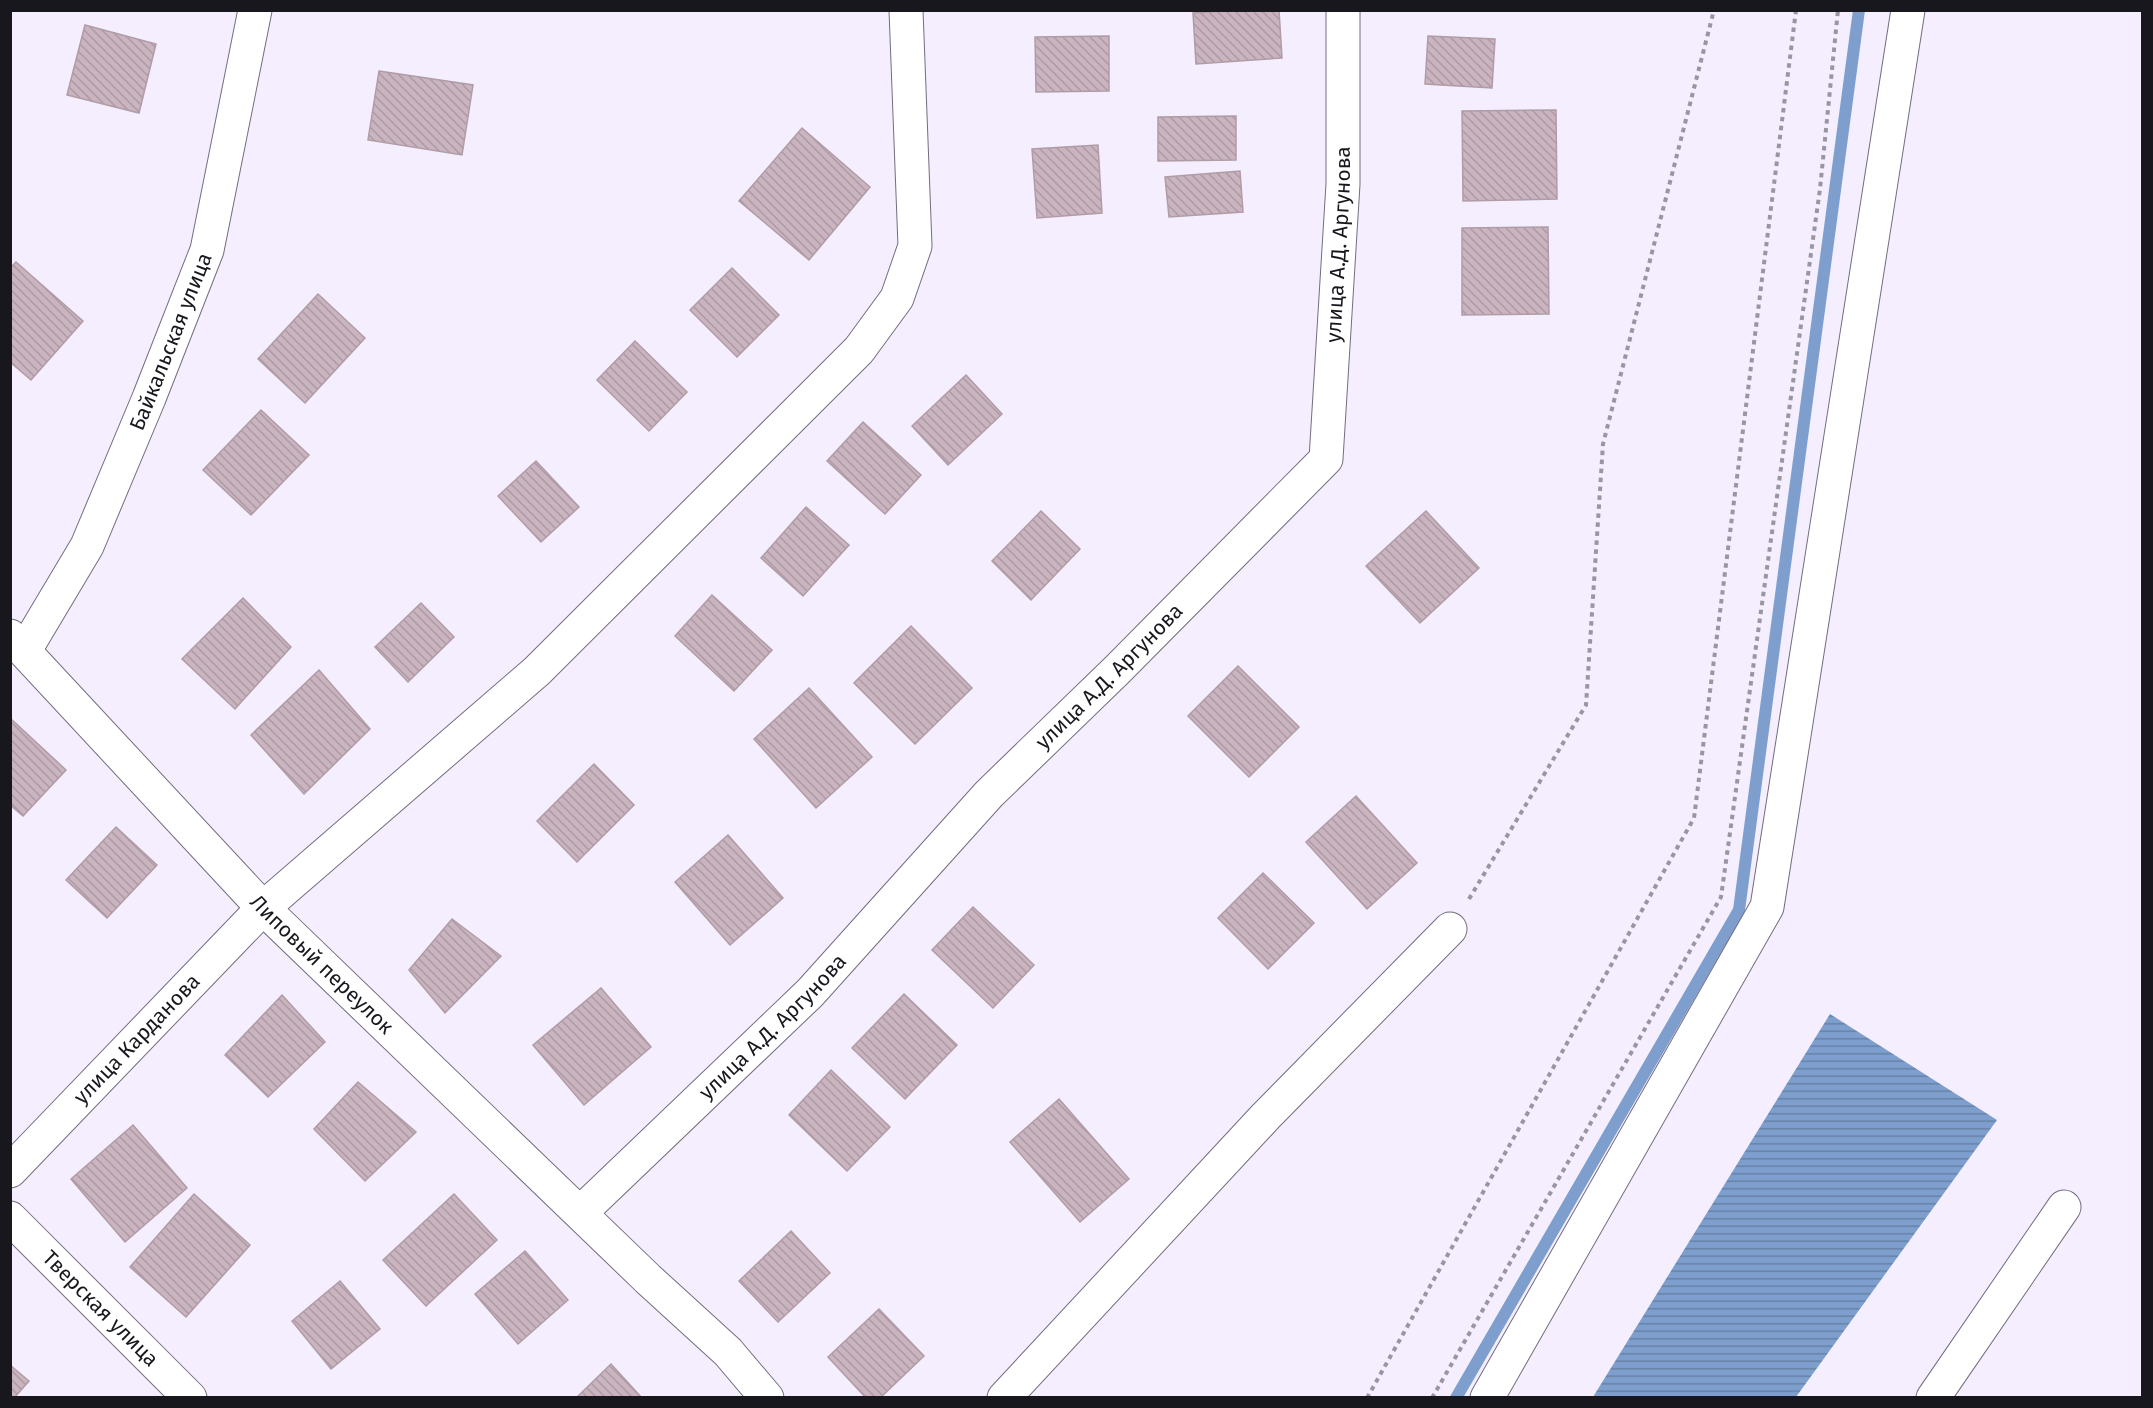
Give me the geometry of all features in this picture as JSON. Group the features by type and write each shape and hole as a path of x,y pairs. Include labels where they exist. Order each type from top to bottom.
{"street":[{"name":"Байкальская улица","path":"18,643 87,546 207,250 255,10"},
{"name":"улица Карданова","path":"10,1171 263,908 537,671 859,350 897,298 915,246 906,10"},
{"name":"улица А.Д. Аргунова","path":"580,1213 810,993 989,794 1117,670 1326,459 1343,184 1342,10"},
{"path":"1487,1398 1767,907 1908,10"},
{"name":"Липовый переулок","path":"18,643 263,908 648,1279 728,1352 767,1398"},
{"path":"1004,1398 1266,1116 1450,929"},
{"path":"1933,1398 2064,1207"},
{"name":"Тверская улица","path":"10,1218 190,1398"}],"path":[{"path":"1450,929 1586,705 1603,444 1714,10"},
{"path":"1367,1398 1694,818 1796,10"},
{"path":"1432,1398 1721,897 1820,189 1838,10"}],"water":[{"path":"1830,1014 1997,1120 1796,1397 1593,1397"}],"building":[{"path":"1279,10 1282,58 1196,64 1193,13"},
{"path":"85,25 156,44 139,113 67,95"},
{"path":"1109,36 1109,91 1036,92 1035,37"},
{"path":"1428,36 1495,39 1492,88 1425,84"},
{"path":"379,71 473,85 462,155 368,140"},
{"path":"1556,110 1557,199 1463,201 1462,111"},
{"path":"1236,116 1236,160 1158,161 1158,117"},
{"path":"802,128 870,187 809,260 739,201"},
{"path":"1098,145 1102,213 1037,218 1032,149"},
{"path":"1240,171 1243,212 1169,217 1165,177"},
{"path":"1548,227 1549,314 1462,315 1462,228"},
{"path":"16,262 83,321 31,380 10,362 10,268"},
{"path":"732,268 779,315 737,357 690,310"},
{"path":"318,294 365,338 305,403 258,359"},
{"path":"635,341 687,392 649,431 597,380"},
{"path":"966,375 1002,414 948,465 912,426"},
{"path":"261,410 309,455 251,515 203,470"},
{"path":"863,422 921,475 885,514 827,461"},
{"path":"536,461 579,507 541,542 498,496"},
{"path":"806,507 849,545 803,596 761,558"},
{"path":"1041,511 1080,549 1031,600 992,561"},
{"path":"1426,511 1479,568 1420,623 1366,566"},
{"path":"712,595 772,650 734,691 675,636"},
{"path":"243,598 291,647 235,709 182,659"},
{"path":"421,603 454,637 408,682 375,647"},
{"path":"911,626 972,688 915,744 854,683"},
{"path":"1238,666 1299,727 1249,777 1188,716"},
{"path":"319,670 370,729 304,794 251,735"},
{"path":"809,688 872,757 816,808 754,739"},
{"path":"10,718 66,770 23,816 10,805"},
{"path":"594,764 634,805 577,862 537,821"},
{"path":"1356,796 1417,863 1367,909 1306,842"},
{"path":"116,827 157,865 107,918 66,880"},
{"path":"728,835 783,898 730,945 675,882"},
{"path":"1263,873 1314,923 1268,969 1218,918"},
{"path":"973,907 1034,965 993,1008 932,950"},
{"path":"452,919 501,956 445,1013 409,970"},
{"path":"601,988 651,1047 584,1105 533,1045"},
{"path":"904,994 957,1045 905,1099 852,1048"},
{"path":"282,995 325,1042 268,1097 225,1055"},
{"path":"831,1070 890,1127 847,1171 789,1115"},
{"path":"358,1082 416,1132 365,1181 314,1129"},
{"path":"1059,1099 1129,1179 1080,1222 1010,1142"},
{"path":"133,1125 187,1188 125,1242 71,1179"},
{"path":"194,1194 250,1245 186,1317 130,1267"},
{"path":"454,1194 497,1240 426,1306 383,1260"},
{"path":"791,1231 830,1273 778,1322 739,1281"},
{"path":"525,1251 568,1300 518,1344 475,1294"},
{"path":"340,1281 380,1329 331,1369 292,1321"},
{"path":"879,1309 924,1356 880,1398 866,1398 828,1357"},
{"path":"611,1364 642,1398 576,1398"},
{"path":"10,1365 29,1381 14,1398 10,1398"}],"waterway":[{"path":"1456,1398 1739,910 1859,10"}]}
